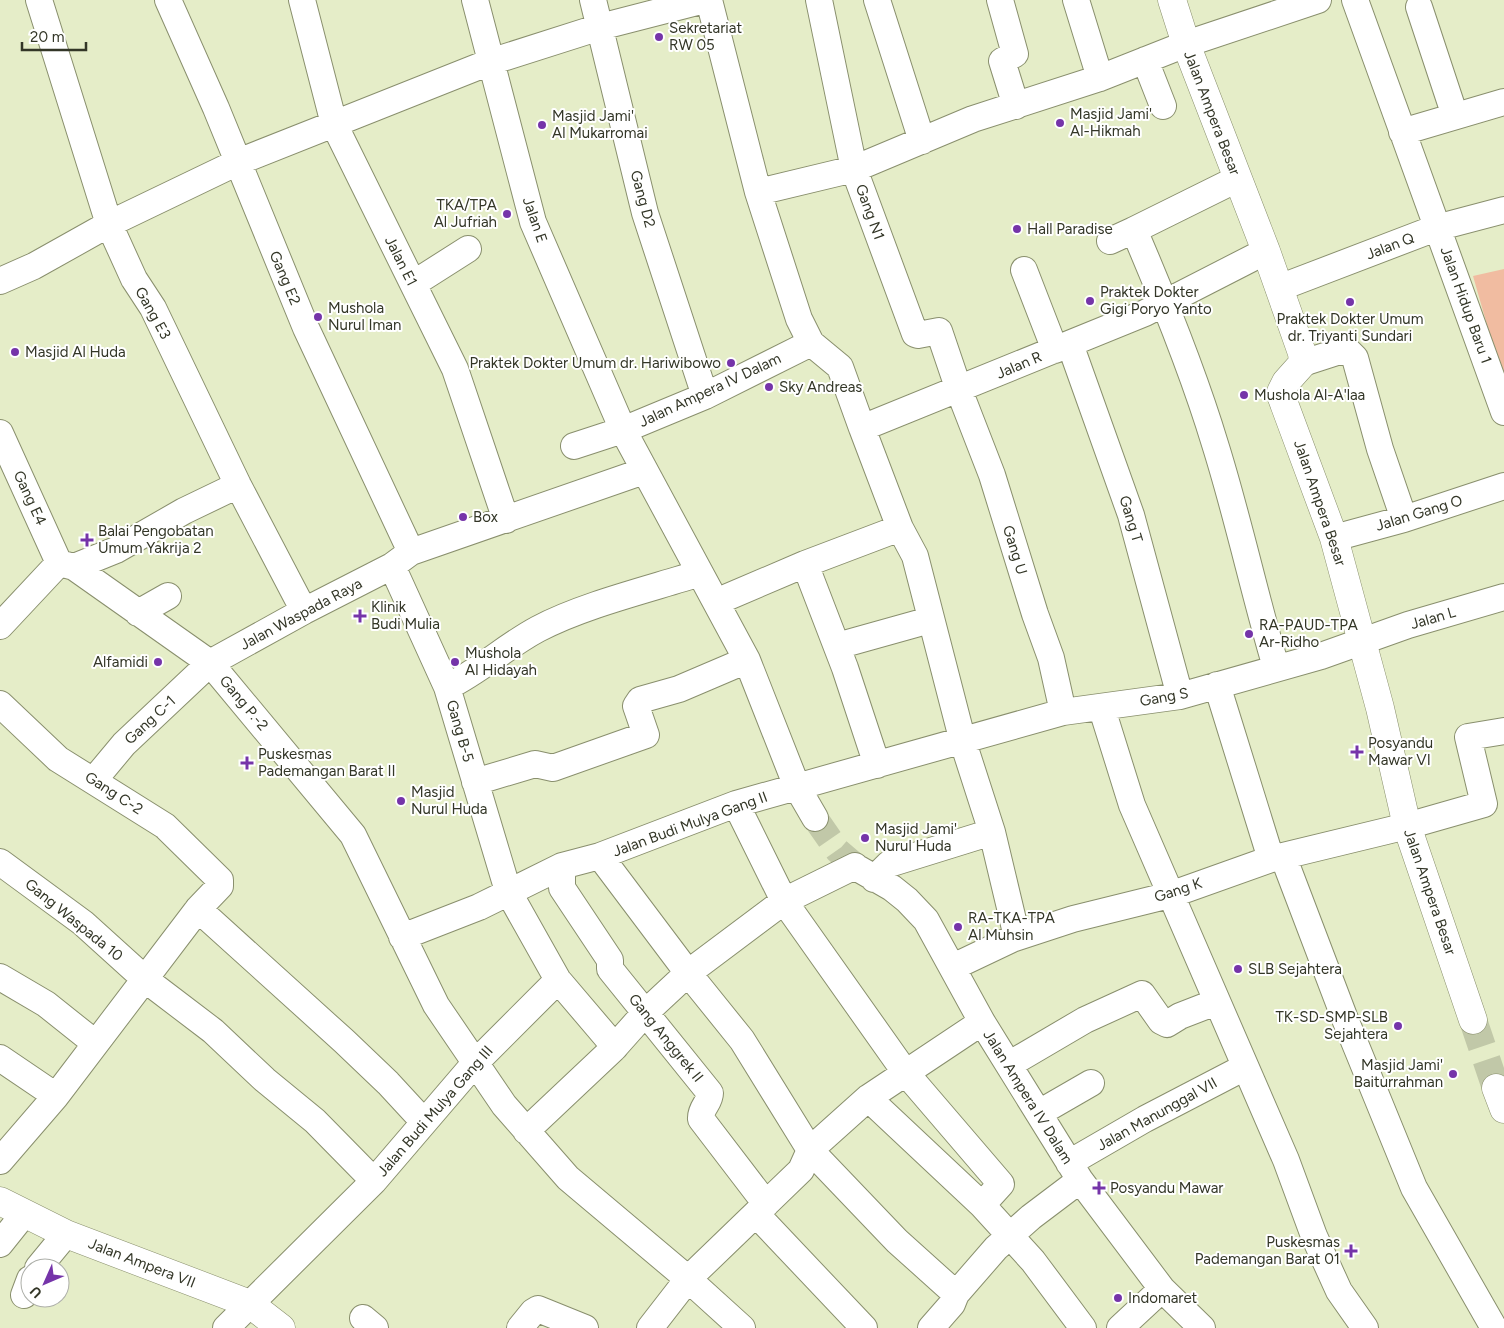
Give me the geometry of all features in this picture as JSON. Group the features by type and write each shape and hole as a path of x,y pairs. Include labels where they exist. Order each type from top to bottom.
{"street":[{"name":"Gang E3","path":"39,0 109,224 134,279 153,308 238,486 304,611"},
{"name":"Gang E2","path":"168,0 238,162 402,559"},
{"name":"Jalan E1","path":"302,0 334,124 455,369 506,520"},
{"name":"Jalan E","path":"475,0 533,222 623,430"},
{"name":"Gang D2","path":"592,0 645,213 705,396"},
{"path":"0,282 34,266 109,224 238,162 490,62 600,27 705,0"},
{"path":"709,0 758,192 799,319 811,342 840,367 900,528 915,556 963,742 992,832 1017,937"},
{"name":"Gang N1","path":"819,0 854,169 915,334 940,331 959,390"},
{"path":"876,0 922,141"},
{"path":"1000,0 1015,54 1002,61 1016,106"},
{"path":"1076,0 1100,78"},
{"name":"Jalan Ampera Besar","path":"1172,0 1186,44 1236,179 1266,251 1300,344 1303,363 1286,382 1281,392 1334,538 1380,708 1407,826 1473,1020"},
{"path":"758,192 854,169 974,119 1100,78 1186,44 1318,0"},
{"name":"Jalan Hidup Baru 1","path":"1355,0 1504,412"},
{"path":"1419,7 1455,116"},
{"path":"1145,60 1163,106"},
{"path":"1402,132 1504,102"},
{"path":"1110,241 1236,179"},
{"name":"Jalan Q","path":"1279,288 1436,228 1504,210"},
{"path":"1134,230 1165,303 1215,443 1255,597 1276,668"},
{"path":"413,284 468,249"},
{"name":"Jalan R","path":"862,428 959,390 1165,303 1266,251"},
{"name":"Gang T","path":"1024,270 1062,347 1131,515 1180,696"},
{"name":"Jalan Ampera IV Dalam","path":"811,342 705,396 623,430 747,660 798,787 815,818"},
{"path":"1303,363 1337,352 1348,351 1355,358 1380,449 1404,519"},
{"name":"Gang U","path":"959,390 992,475 1035,614 1051,658 1063,712"},
{"path":"574,446 623,430"},
{"name":"Gang E4","path":"0,433 67,565"},
{"name":"Jalan Waspada Raya","path":"210,663 402,559 644,471"},
{"path":"0,626 67,565 116,550 184,511 238,486"},
{"name":"Jalan Gang O","path":"1334,538 1404,519 1504,486"},
{"path":"716,602 805,564 900,528"},
{"name":"Gang B-5","path":"402,559 448,686 508,891 558,980"},
{"path":"805,564 837,646 877,765"},
{"path":"67,565 210,663"},
{"path":"448,686 467,677 487,661 538,628 587,609 700,573"},
{"path":"138,613 168,596"},
{"name":"Jalan L","path":"1362,640 1504,597"},
{"path":"837,646 930,620"},
{"name":"Gang S","path":"963,742 1063,712 1180,696 1321,656 1362,640"},
{"path":"475,782 535,764 553,768 646,735 636,706 640,700 679,689 747,660"},
{"name":"Gang C-1","path":"94,780 124,744 210,663"},
{"name":"Gang P.-2","path":"210,663 353,835 382,890 402,937 436,1005 504,1105 568,1178 688,1279 742,1328"},
{"path":"1217,685 1277,858 1414,1188 1493,1323"},
{"name":"Gang C-2","path":"0,704 58,759 165,826 220,880 219,888 198,909"},
{"path":"1102,708 1132,805 1170,895 1336,1284 1365,1328"},
{"path":"1407,826 1484,804 1468,737 1504,731"},
{"name":"Jalan Budi Mulya Gang II","path":"402,937 480,907 508,891 562,866 600,856 736,804 963,742"},
{"path":"736,804 784,901 905,1072 1001,1184 982,1205"},
{"name":"Gang K","path":"953,968 1017,937 1073,919 1170,895 1277,858 1407,826"},
{"path":"526,1131 615,1047 645,1013 688,973 784,901 862,871 992,832"},
{"path":"600,856 688,973 742,1040 810,1150 897,1241 956,1294"},
{"name":"Gang Waspada 10","path":"0,862 83,923 146,980 213,1031 265,1080 315,1121 374,1181"},
{"name":"Gang Anggrek II","path":"562,866 562,888 610,960 610,969 710,1093 702,1110 702,1119 761,1209"},
{"name":"Jalan Ampera IV Dalam","path":"862,871 892,888 907,900 926,920 982,1022 1010,1064 1075,1172 1162,1289 1202,1328"},
{"path":"0,1161 56,1096 95,1043 146,980 198,909 344,1041 388,1083 424,1122"},
{"path":"0,977 46,1004 95,1043"},
{"path":"558,980 615,1047"},
{"name":"Jalan Budi Mulya Gang III","path":"226,1328 374,1181 474,1063 558,980"},
{"path":"1010,1064 1085,1020 1142,994 1161,1021 1167,1024 1180,1016 1216,1002"},
{"path":"650,1328 688,1279 801,1170 810,1150 868,1098 982,1022"},
{"path":"0,1058 56,1096"},
{"name":"Jalan Manunggal VII","path":"931,1328 952,1304 956,1294 1009,1236 1031,1217 1075,1172 1144,1119 1245,1067"},
{"path":"1039,1114 1091,1083"},
{"path":"868,1098 982,1205 1033,1261 1083,1328"},
{"name":"Jalan Ampera VII","path":"0,1201 66,1234 250,1304 281,1328"},
{"path":"761,1209 864,1328"},
{"path":"0,1244 24,1214"},
{"path":"46,1258 66,1234"},
{"path":"1125,1326 1162,1289"},
{"path":"520,1328 533,1312 538,1310 585,1328"}],"shaded area":[{"path":"1504,269 1504,384 1473,276"}],"tunnel":[{"path":"815,818 838,851 859,869"},
{"path":"1473,1020 1496,1088"}],"place":[{"name":"Sekretariat RW 05","path":"659,37"},
{"name":"Masjid Jami' Al-Hikmah","path":"1060,123"},
{"name":"Masjid Jami' Al Mukarromai","path":"542,125"},
{"name":"TKA/TPA Al Jufriah","path":"507,214"},
{"name":"Hall Paradise","path":"1017,229"},
{"name":"Praktek Dokter Gigi Poryo Yanto","path":"1090,301"},
{"name":"Praktek Dokter Umum dr. Triyanti Sundari","path":"1350,302"},
{"name":"Mushola Nurul Iman","path":"318,317"},
{"name":"Masjid Al Huda","path":"15,352"},
{"name":"Praktek Dokter Umum dr. Hariwibowo","path":"731,363"},
{"name":"Sky Andreas","path":"769,387"},
{"name":"Mushola Al-A'laa","path":"1244,395"},
{"name":"Box","path":"463,517"},
{"name":"Balai Pengobatan Umum Yakrija 2","path":"87,540"},
{"name":"Klinik Budi Mulia","path":"360,616"},
{"name":"RA-PAUD-TPA Ar-Ridho","path":"1249,634"},
{"name":"Alfamidi","path":"158,662"},
{"name":"Mushola Al Hidayah","path":"455,662"},
{"name":"Posyandu Mawar VI","path":"1357,752"},
{"name":"Puskesmas Pademangan Barat II","path":"247,763"},
{"name":"Masjid Nurul Huda","path":"401,801"},
{"name":"Masjid Jami' Nurul Huda","path":"865,838"},
{"name":"RA-TKA-TPA Al Muhsin","path":"958,927"},
{"name":"SLB Sejahtera","path":"1238,969"},
{"name":"TK-SD-SMP-SLB Sejahtera","path":"1398,1026"},
{"name":"Masjid Jami' Baiturrahman","path":"1453,1074"},
{"name":"Posyandu Mawar","path":"1099,1188"},
{"name":"Puskesmas Pademangan Barat 01","path":"1351,1251"},
{"name":"Indomaret","path":"1118,1298"}]}
